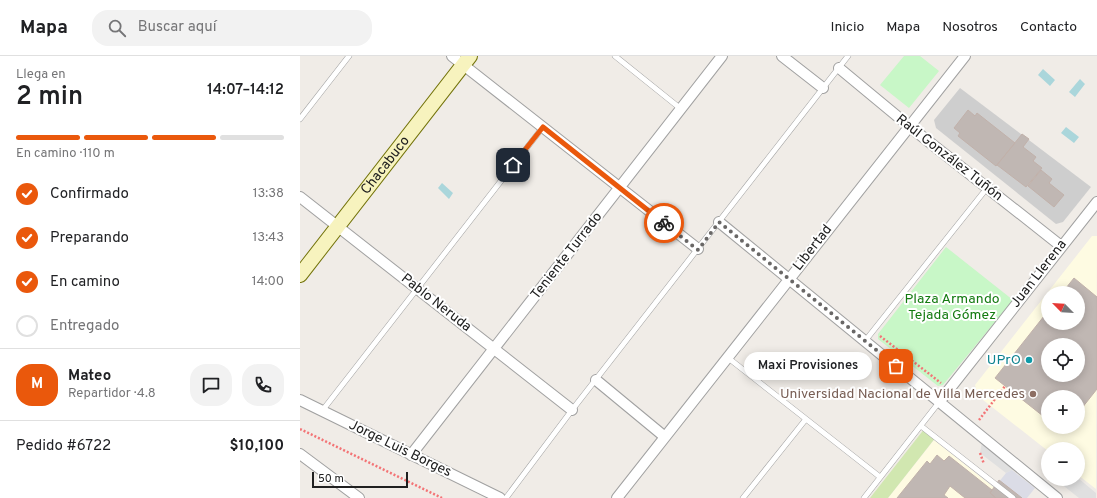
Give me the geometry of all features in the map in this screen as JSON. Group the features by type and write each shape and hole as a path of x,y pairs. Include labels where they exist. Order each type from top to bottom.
{"main road":[{"name":"Chacabuco","path":"300,275 466,60"}],"street":[{"path":"452,56 466,60 543,127 698,250"},
{"name":"Teniente Turrado","path":"411,455 722,56"},
{"path":"782,56 823,88"},
{"name":"Libertad","path":"617,498 965,56"},
{"name":"Raúl González Tuñón","path":"839,68 909,126 1061,246"},
{"name":"Pablo Neruda","path":"300,197 572,410"},
{"name":"Juan Llerena","path":"940,401 1061,246 1095,208"},
{"path":"719,222 1057,498"},
{"path":"596,380 665,437"},
{"name":"Jorge Luis Borges","path":"300,400 500,498"},
{"path":"300,454 359,498"}],"lane":[{"path":"300,119 349,56"},
{"path":"615,56 681,109"},
{"path":"506,498 572,410 848,56"},
{"path":"322,411 543,127"},
{"path":"865,341 987,188"},
{"path":"727,357 880,477"},
{"name":"Juan Llerena","path":"864,498 940,401"},
{"path":"743,498 806,419"},
{"path":"921,426 1014,498"}],"path":[{"path":"878,334 943,385"},
{"path":"972,428 1005,386"},
{"path":"300,429 442,498"}],"shaded area":[{"path":"960,88 1091,187 1063,222 1056,224 936,128 934,120"},
{"path":"1092,236 1097,236 1096,489 1085,480 1085,442 1041,442 1041,446 978,396 975,385 1041,301 1041,330 1085,330 1085,286 1053,286"},
{"path":"983,437 1019,467 1006,473 980,453"},
{"path":"934,440 1007,498 888,498"},
{"path":"1012,470 1035,488 1027,498 996,498 990,493 1006,473"},
{"path":"1085,484 1096,493 1096,498 1079,498 1064,486 1085,486"}],"green space":[{"path":"904,56 920,56 939,71 909,108 880,85"},
{"name":"Plaza Armando Tejada Gómez","path":"946,247 1013,300 943,385 938,386 878,339 878,334"},
{"path":"925,428 936,437 888,498 870,498"}],"water":[{"path":"1043,69 1055,80 1050,86 1038,75"},
{"path":"1080,79 1085,84 1075,97 1069,92"},
{"path":"1066,127 1079,137 1074,143 1061,133"},
{"path":"442,183 453,193 449,199 438,188"}],"building":[{"path":"968,110 975,116 977,113 1015,143 996,166 958,136 960,133 954,128"},
{"path":"1022,134 1029,139 1023,147 1036,157 1033,161 1042,168 1026,187 997,165"},
{"path":"1041,170 1052,179 1049,183 1064,195 1054,207 1028,186"},
{"name":"UPrO","path":"1074,278 1084,286 1068,286"},
{"name":"UPrO","path":"1085,287 1097,297 1097,389 1085,404 1085,390 1041,390 1041,414 995,378 1041,320 1041,330 1085,330"},
{"path":"937,455 944,461 949,456 992,490 990,493 996,498 965,498 950,486 944,495 948,498 897,498 927,461 930,464"},
{"path":"999,480 1022,498 996,498 990,493"}],"way so far":[{"path":"664,223 698,250 719,222 896,366"}],"place":[{"name":"UPrO","path":"1029,360"},
{"name":"Maxi Provisiones","path":"896,366"},
{"name":"Universidad Nacional de Villa Mercedes","path":"1033,394"}],"route":[{"path":"513,165 543,127 664,223"}]}
